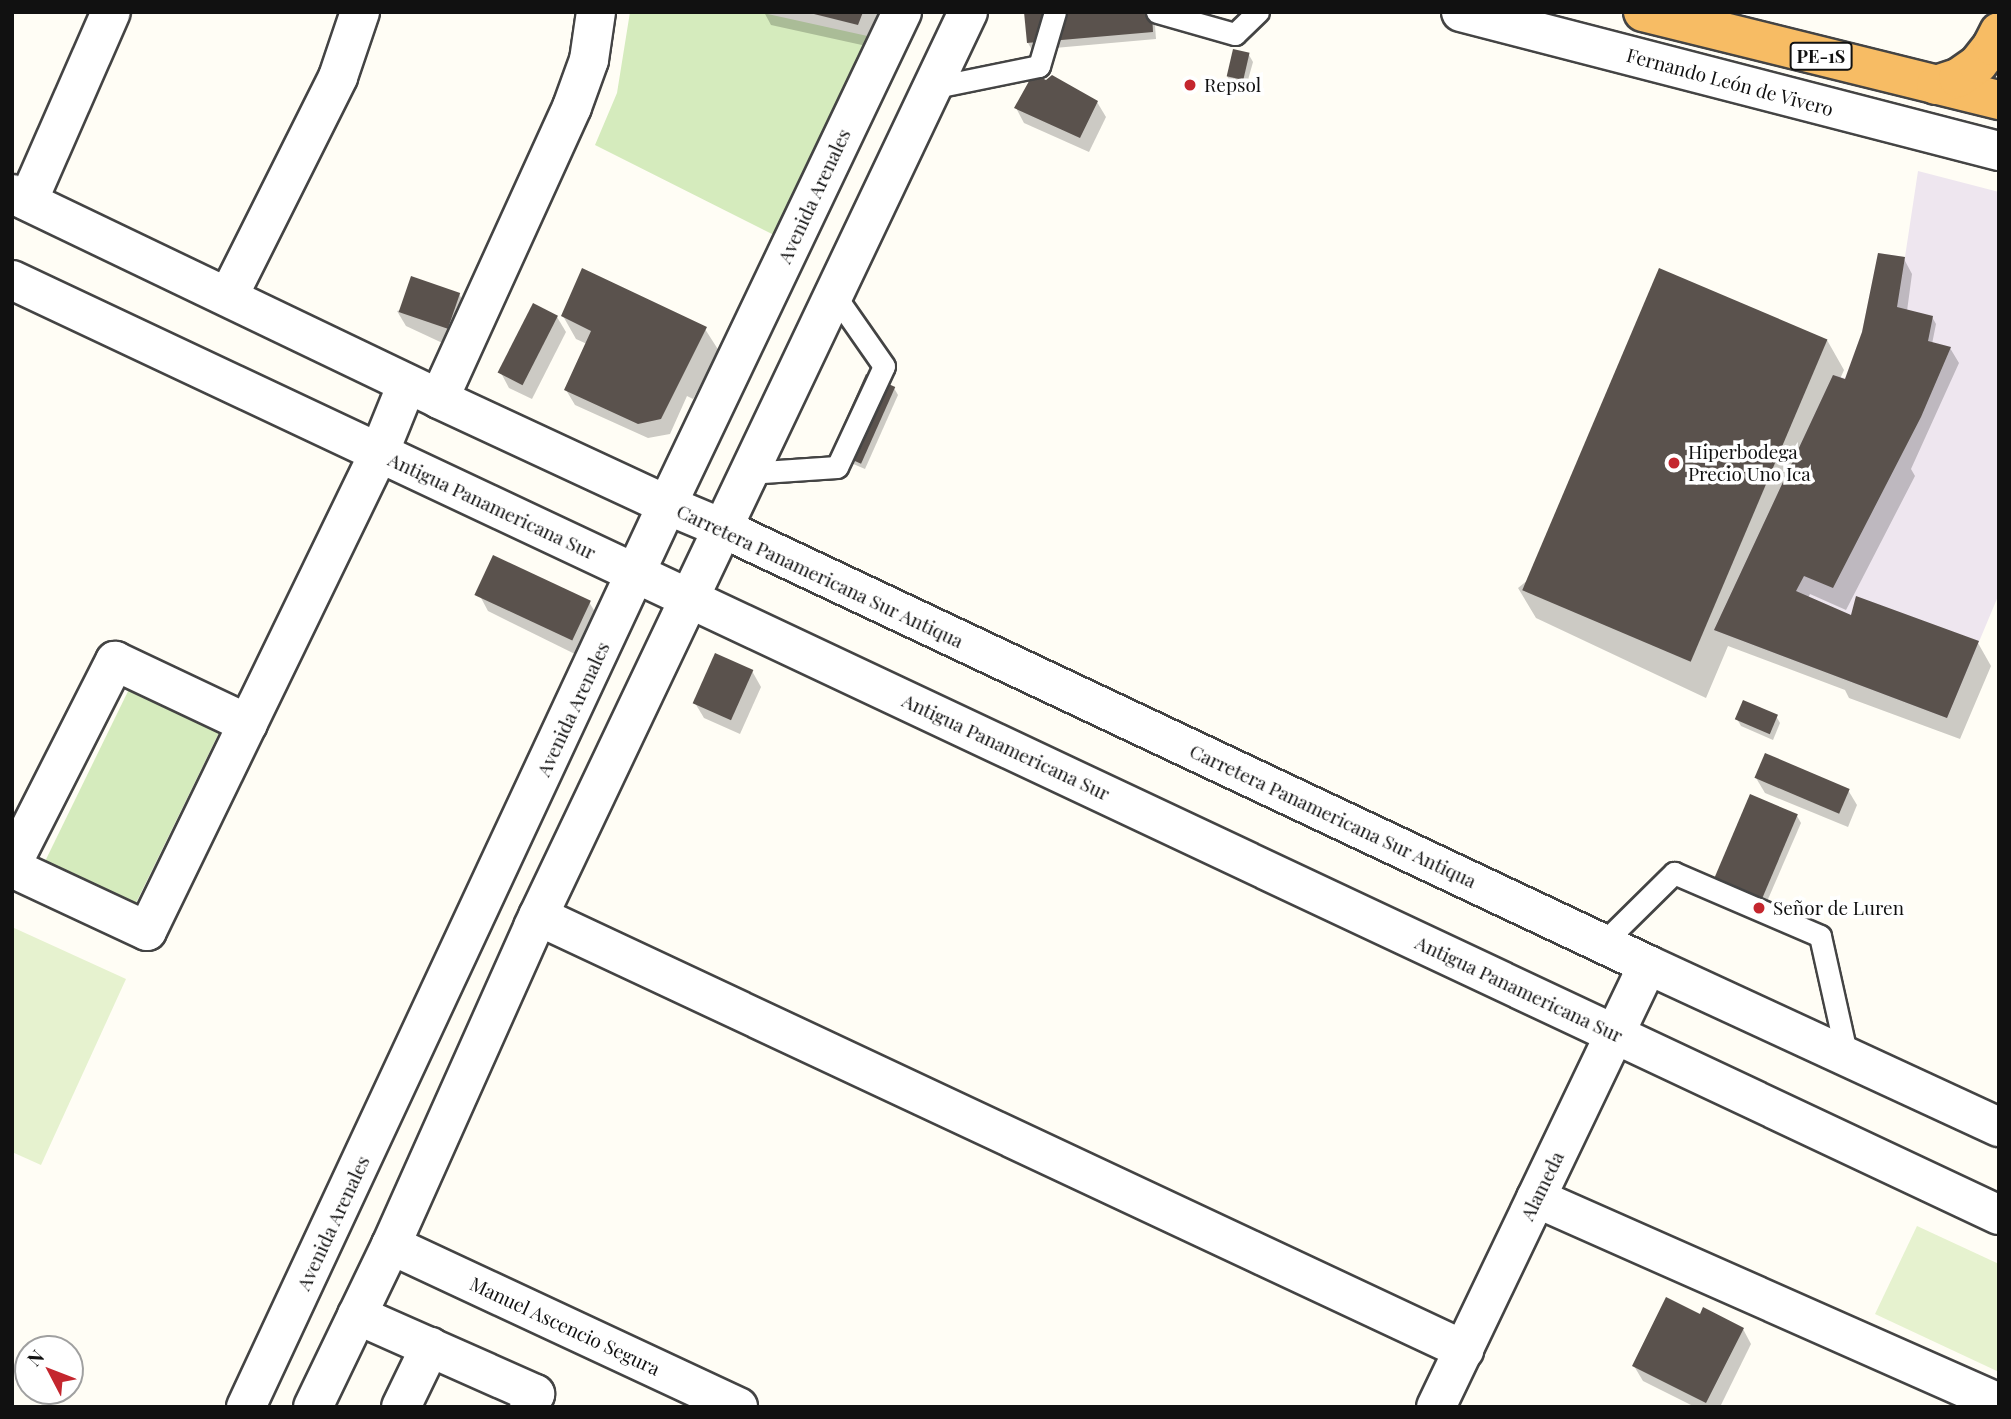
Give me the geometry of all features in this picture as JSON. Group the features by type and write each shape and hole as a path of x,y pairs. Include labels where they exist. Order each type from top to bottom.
{"highway":[{"name":"PE-1S","path":"1643,12 1999,100"},
{"path":"1936,85 1958,78 1978,64 1999,32"}],"street":[{"path":"20,197 111,12"},
{"path":"229,295 338,77 360,12"},
{"path":"248,724 115,661 12,866 147,931 248,724 379,453 423,391 572,107 589,60 596,12"},
{"name":"Avenida Arenales","path":"246,1407 667,505 902,12"},
{"path":"313,1407 391,1245 538,916 692,598 722,528 968,12"},
{"name":"Fernando León de Vivero","path":"1461,12 1999,151"},
{"name":"Carretera Panamericana Sur Antiqua","path":"20,197 229,295 423,391 722,528 1648,965 1999,1127"},
{"name":"Antigua Panamericana Sur","path":"12,280 1999,1215"},
{"path":"538,916 1464,1350"},
{"name":"Alameda","path":"1436,1407 1648,965"},
{"path":"1536,1198 1999,1403"},
{"name":"Manuel Ascencio Segura","path":"391,1245 738,1407"},
{"path":"357,1315 535,1394 529,1407"},
{"path":"401,1407 430,1347"}],"lane":[{"path":"931,88 1039,66 1055,12"},
{"path":"1157,12 1235,34 1258,12"},
{"path":"748,473 837,467 884,366 833,293"},
{"path":"1603,943 1674,873 1821,936 1847,1057"}],"shaded area":[{"path":"1918,171 1999,192 1999,594 1947,718 1714,630 1833,375 1845,378 1862,332 1878,253 1905,257"}],"green space":[{"path":"630,12 759,12 872,37 774,235 595,145 617,93"},
{"path":"133,681 223,725 133,909 43,865"},
{"path":"12,927 126,979 41,1165 12,1152"},
{"path":"1917,1226 1999,1264 1999,1372 1875,1314"}],"building":[{"path":"806,12 863,12 858,25"},
{"path":"1024,12 1152,12 1153,32 1027,43"},
{"path":"1233,49 1250,53 1243,80 1227,76"},
{"path":"1033,74 1046,80 1052,75 1098,101 1080,138 1014,108"},
{"path":"1878,253 1905,257 1897,307 1933,316 1928,341 1951,347 1921,417 1833,588 1804,576 1796,591 1851,615 1856,596 1979,641 1947,718 1714,630 1833,375 1845,379 1862,332"},
{"path":"582,268 707,327 661,419 638,424 564,390 591,331 561,316"},
{"name":"Hiperbodega Precio Uno Ica","path":"1659,268 1827,340 1691,662 1522,590"},
{"path":"411,276 460,293 448,329 399,312"},
{"path":"533,303 558,316 523,385 498,372"},
{"path":"866,374 895,387 861,464 832,451"},
{"path":"493,555 591,601 572,641 474,595"},
{"path":"715,653 753,670 731,720 693,703"},
{"path":"1743,700 1778,715 1770,734 1735,719"},
{"path":"1765,753 1850,789 1839,814 1754,778"},
{"path":"1750,794 1798,814 1758,907 1711,887"},
{"path":"1666,1297 1700,1314 1703,1307 1744,1328 1706,1403 1632,1366"}],"place":[{"name":"Repsol","path":"1190,85"},
{"name":"Hiperbodega Precio Uno Ica","path":"1674,463"},
{"name":"Señor de Luren","path":"1759,908"}]}
